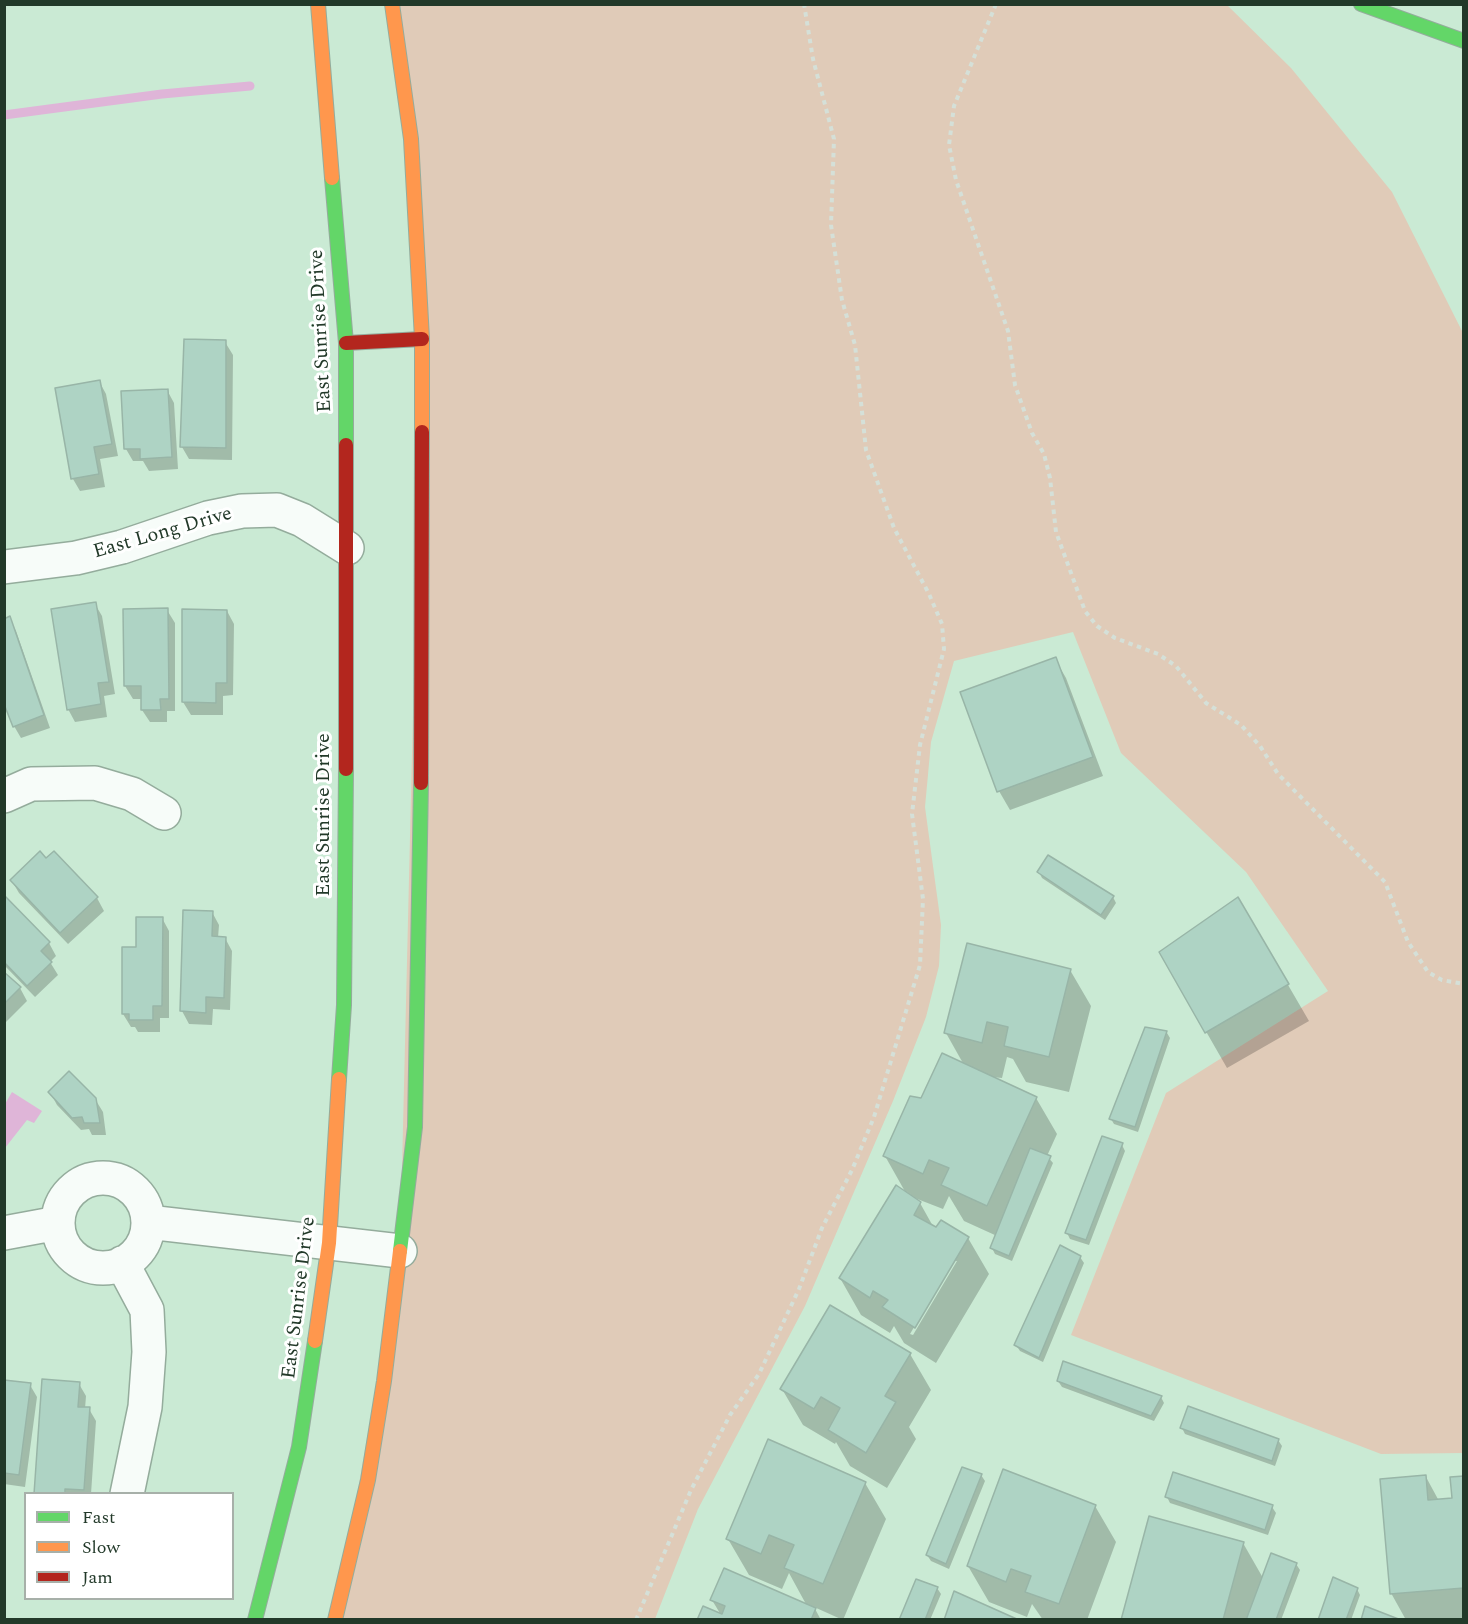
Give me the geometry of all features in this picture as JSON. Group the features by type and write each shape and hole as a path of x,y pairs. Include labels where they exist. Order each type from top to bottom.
{"main road":[{"name":"East Sunrise Drive","path":"255,1620 299,1447 329,1243 344,1005 346,343 318,4"},
{"path":"335,1620 368,1480 384,1381 415,1126 421,848 422,339 411,140 392,4"},
{"path":"1361,4 1464,41"},
{"path":"346,343 422,339"}],"street":[{"name":"East Long Drive","path":"4,567 76,558 122,547 208,518 242,511 277,510 302,520 347,548"},
{"path":"4,796 31,784 95,783 132,794 164,813"},
{"path":"102,1178 125,1183 137,1193 145,1206 148,1222 142,1246 122,1263 108,1268 93,1266 79,1260 64,1244 58,1223 61,1208 68,1194 80,1184 102,1178"},
{"path":"148,1222 400,1251"},
{"path":"4,1233 58,1223"},
{"path":"122,1263 147,1310 149,1352 145,1407 127,1492"}],"path":[{"path":"636,1620 691,1490 730,1415 759,1374 799,1289 822,1228 852,1170 874,1118 920,964 923,899 912,814 920,745 944,649 942,624 894,528 866,450 855,345 843,300 831,225 834,139 813,59 804,4"},
{"path":"996,4 954,106 949,145 956,180 1008,331 1015,385 1048,470 1056,532 1085,611 1097,626 1115,638 1158,654 1176,666 1206,703 1241,725 1260,746 1278,774 1385,882 1408,942 1428,972 1442,981 1464,984"}],"shaded area":[{"path":"392,5 1227,5 1291,68 1392,192 1463,333 1463,1453 1381,1454 1071,1335 1166,1093 1328,991 1246,872 1121,753 1073,632 954,661 931,742 925,807 941,925 939,966 926,1017 893,1101 805,1306 698,1509 655,1619 335,1620 400,1251 422,339"},
{"path":"12,1092 42,1111 34,1123 27,1120 5,1148 5,1104"}],"building":[{"path":"184,339 226,340 226,448 180,447"},
{"path":"100,380 112,444 94,447 99,474 71,479 55,388"},
{"path":"168,389 172,457 140,459 140,449 124,449 121,391"},
{"path":"96,602 109,682 98,683 101,704 67,710 51,609"},
{"path":"168,608 169,699 160,699 161,710 141,710 141,686 124,686 123,609"},
{"path":"182,609 227,610 227,683 216,683 216,703 182,702"},
{"path":"10,616 44,715 13,727 4,704 4,619"},
{"path":"1056,657 1093,757 997,792 960,692"},
{"path":"40,851 46,858 54,851 98,897 60,933 10,880"},
{"path":"1048,855 1114,896 1101,915 1037,872"},
{"path":"4,895 50,942 41,951 52,962 27,986 4,962"},
{"path":"1238,897 1289,984 1205,1033 1159,952"},
{"path":"183,910 213,911 212,936 226,937 224,998 206,997 206,1013 180,1011"},
{"path":"136,917 163,917 162,1006 153,1006 153,1020 129,1020 129,1014 122,1014 122,947 136,947"},
{"path":"967,943 1071,969 1049,1057 1004,1046 1008,1027 987,1022 982,1043 944,1033"},
{"path":"4,972 21,987 4,1004"},
{"path":"1145,1027 1167,1031 1135,1127 1109,1119"},
{"path":"942,1053 1037,1097 987,1206 941,1185 949,1168 929,1160 923,1174 883,1156 910,1096 921,1098"},
{"path":"69,1071 96,1098 100,1123 84,1123 82,1117 72,1118 48,1092"},
{"path":"1102,1136 1123,1143 1086,1240 1065,1233"},
{"path":"1030,1148 1051,1156 1009,1256 990,1248"},
{"path":"896,1185 921,1202 914,1215 936,1227 941,1220 969,1237 915,1328 882,1307 888,1300 873,1291 870,1298 839,1278"},
{"path":"1060,1245 1081,1256 1039,1358 1014,1345"},
{"path":"830,1305 911,1353 885,1396 896,1402 866,1453 828,1430 840,1408 821,1397 814,1409 780,1389"},
{"path":"1063,1361 1162,1396 1151,1416 1057,1381"},
{"path":"42,1379 80,1382 78,1407 90,1407 84,1490 34,1492"},
{"path":"4,1380 31,1383 19,1475 4,1473"},
{"path":"1188,1406 1279,1439 1272,1461 1180,1428"},
{"path":"768,1439 866,1482 823,1584 784,1568 794,1545 769,1535 761,1554 726,1539"},
{"path":"962,1467 982,1474 946,1564 926,1555"},
{"path":"1003,1469 1096,1505 1059,1604 1025,1592 1031,1576 1011,1569 1006,1582 967,1566"},
{"path":"1173,1472 1273,1505 1265,1530 1165,1497"},
{"path":"1426,1475 1428,1500 1452,1498 1450,1477 1464,1476 1464,1588 1390,1594 1380,1479"},
{"path":"1149,1516 1244,1542 1223,1620 1121,1620"},
{"path":"1271,1553 1297,1563 1276,1620 1246,1620"},
{"path":"724,1568 816,1608 811,1620 697,1620 703,1606 722,1614 725,1606 710,1600"},
{"path":"1333,1577 1358,1588 1346,1620 1318,1620"},
{"path":"916,1579 938,1587 925,1620 899,1620"},
{"path":"954,1591 1019,1620 944,1620"},
{"path":"1365,1606 1401,1620 1361,1620"}],"waterway":[{"path":"4,115 162,94 250,86"}],"traffic: fast":[{"path":"1361,4 1464,41"},
{"path":"332,178 346,343 346,445"},
{"path":"339,1079 344,1005 346,769"},
{"path":"400,1251 415,1127 421,783"},
{"path":"255,1620 299,1447 315,1341"}],"traffic: slow":[{"path":"318,4 332,178"},
{"path":"392,4 411,139 422,339 422,432"},
{"path":"315,1341 329,1243 339,1079"},
{"path":"335,1620 368,1480 384,1381 400,1251"}],"traffic: jam":[{"path":"346,343 422,339"},
{"path":"421,783 422,432"},
{"path":"346,445 346,769"}]}
